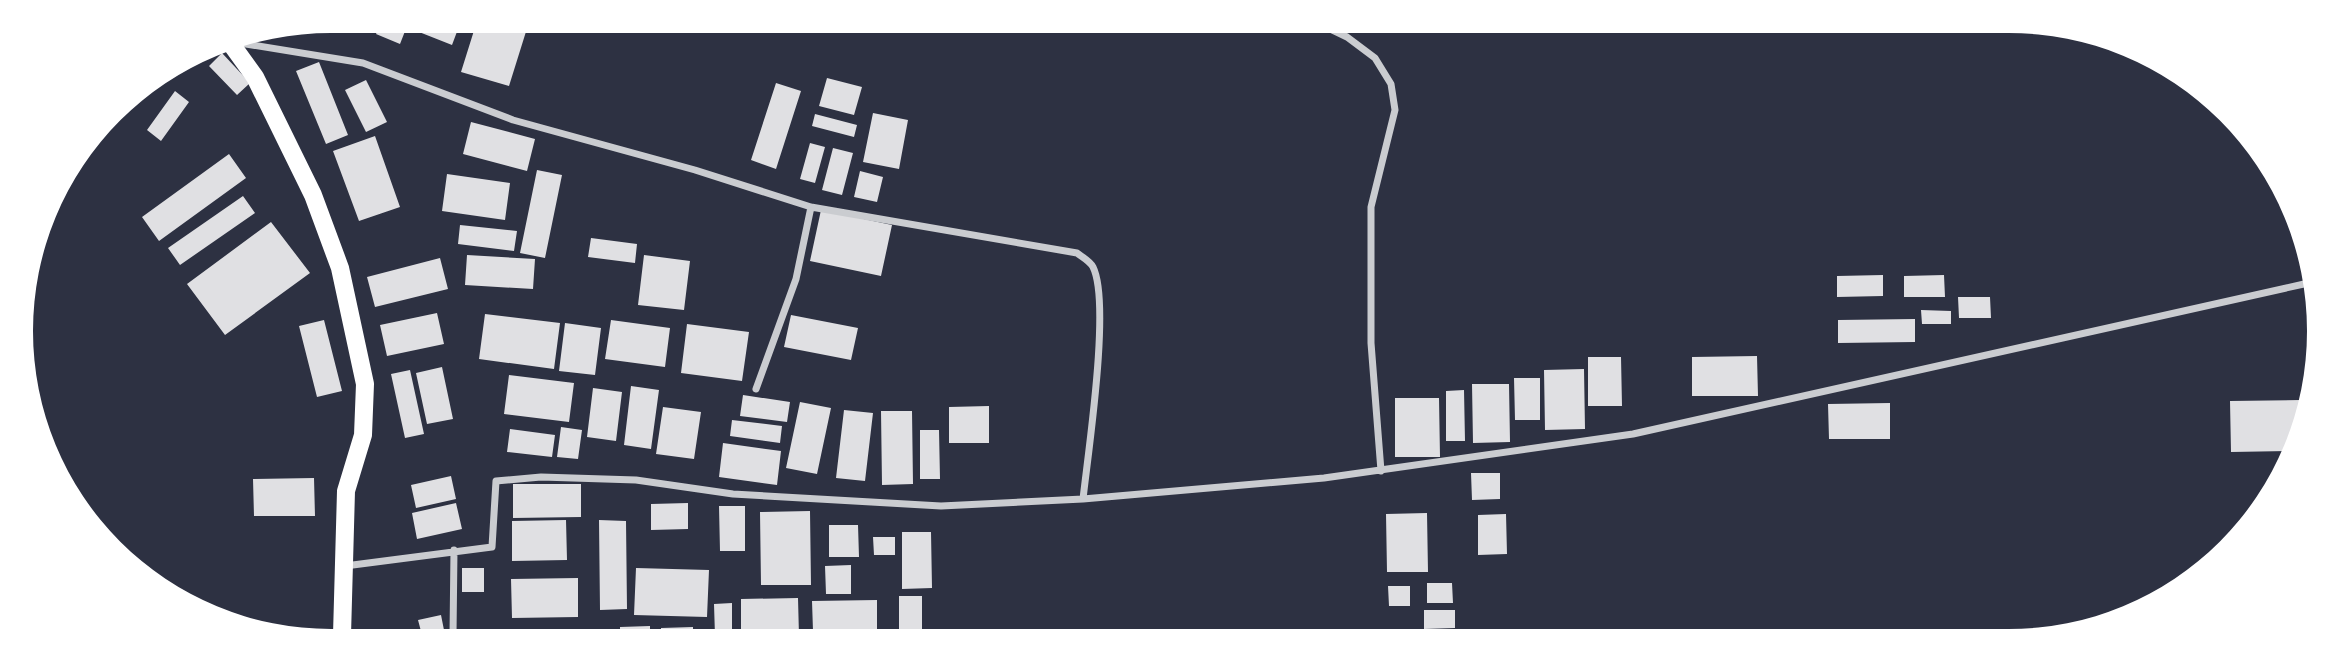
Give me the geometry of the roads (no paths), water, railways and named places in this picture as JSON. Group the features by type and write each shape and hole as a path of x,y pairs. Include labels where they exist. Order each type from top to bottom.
{"main road":[{"path":"234,49 261,89 313,195 340,268 365,384 363,435 346,491 342,629"}],"street":[{"path":"1339,33 1375,58 1391,84 1395,110 1371,207 1371,343 1381,471"},
{"path":"250,44 363,63 513,120 695,170 811,207 1077,253 1093,265 1097,283 1100,334 1083,499"},
{"path":"756,389 796,279 811,207"},
{"path":"345,566 492,547 496,481 541,477 636,480 733,494 941,506 1083,499 1381,471 1633,434 2303,284"},
{"path":"453,629 454,550"}]}
